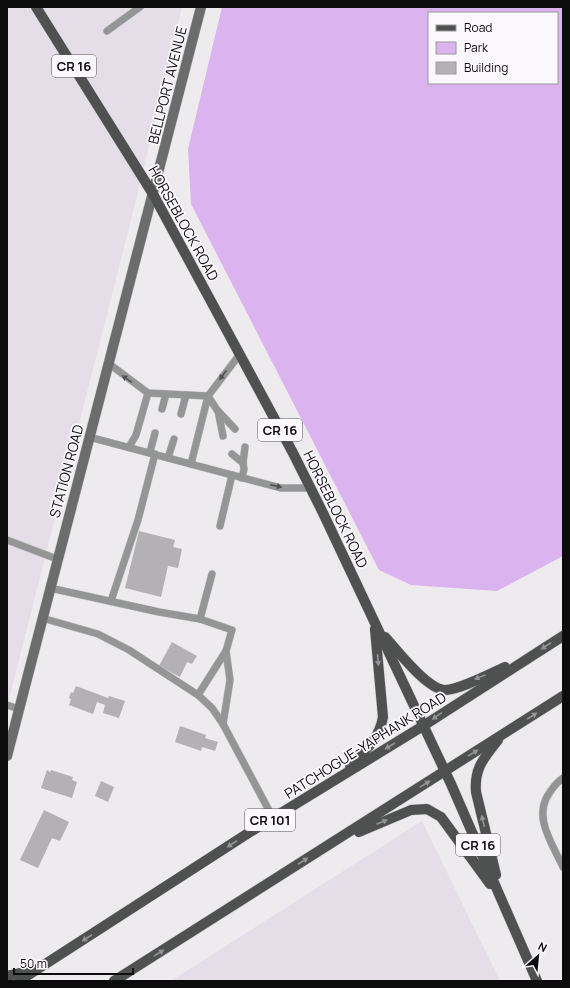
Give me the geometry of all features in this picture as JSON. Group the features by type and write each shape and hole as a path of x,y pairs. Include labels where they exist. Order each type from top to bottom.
{"main road":[{"name":"HORSEBLOCK ROAD","path":"36,7 153,194 311,488 445,771 537,981"},
{"name":"BELLPORT AVENUE","path":"153,194 201,7"},
{"name":"STATION ROAD","path":"7,756 153,194"},
{"path":"338,778 376,739 382,726 383,717 374,621"},
{"path":"379,630 430,684 445,690 452,689 529,657"},
{"name":"PATCHOGUE-YAPHANK ROAD","path":"19,981 273,818 423,726 563,636"},
{"path":"114,981 563,696"},
{"path":"501,735 480,764 475,779 476,792 502,899"},
{"path":"333,842 411,810 427,809 441,818 502,899"},
{"path":"7,976 38,969"}],"lane":[{"path":"107,30 140,7"},
{"path":"191,464 208,396 240,354"},
{"path":"108,363 148,393 208,396"},
{"path":"129,447 136,435 148,393"},
{"path":"162,409 166,394"},
{"path":"181,414 186,395"},
{"path":"208,396 217,410 235,430"},
{"path":"217,410 223,436"},
{"path":"111,601 138,520 155,433"},
{"path":"89,437 281,488 311,488"},
{"path":"168,458 174,438"},
{"path":"242,478 245,447"},
{"path":"232,454 243,463"},
{"path":"220,526 232,475"},
{"path":"7,540 57,559"},
{"path":"200,619 212,574"},
{"path":"50,588 200,619 232,630 226,651 198,695"},
{"path":"42,618 98,634 129,650 198,695 212,708 223,724 273,818"},
{"path":"223,724 230,680 226,651"},
{"path":"7,705 19,709"},
{"path":"563,778 544,800 542,819 563,867"}],"shaded area":[{"path":"7,7 182,7 136,200 7,707"},
{"path":"422,821 500,981 171,981"}],"green space":[{"path":"222,7 563,7 563,556 497,591 411,585 379,570 191,204 188,149"}],"building":[{"path":"139,531 175,540 173,547 182,549 178,568 168,566 161,597 125,588"},
{"path":"172,642 197,656 192,664 187,662 180,677 159,666"},
{"path":"76,686 108,698 109,696 125,701 119,718 103,713 105,705 97,702 93,714 69,705 71,692 73,693"},
{"path":"180,726 206,735 205,738 218,742 215,751 202,747 201,751 175,742"},
{"path":"47,770 73,777 72,780 77,782 72,798 41,788"},
{"path":"101,781 114,787 108,802 95,796"},
{"path":"44,810 69,822 60,841 52,838 38,868 20,860"}]}
